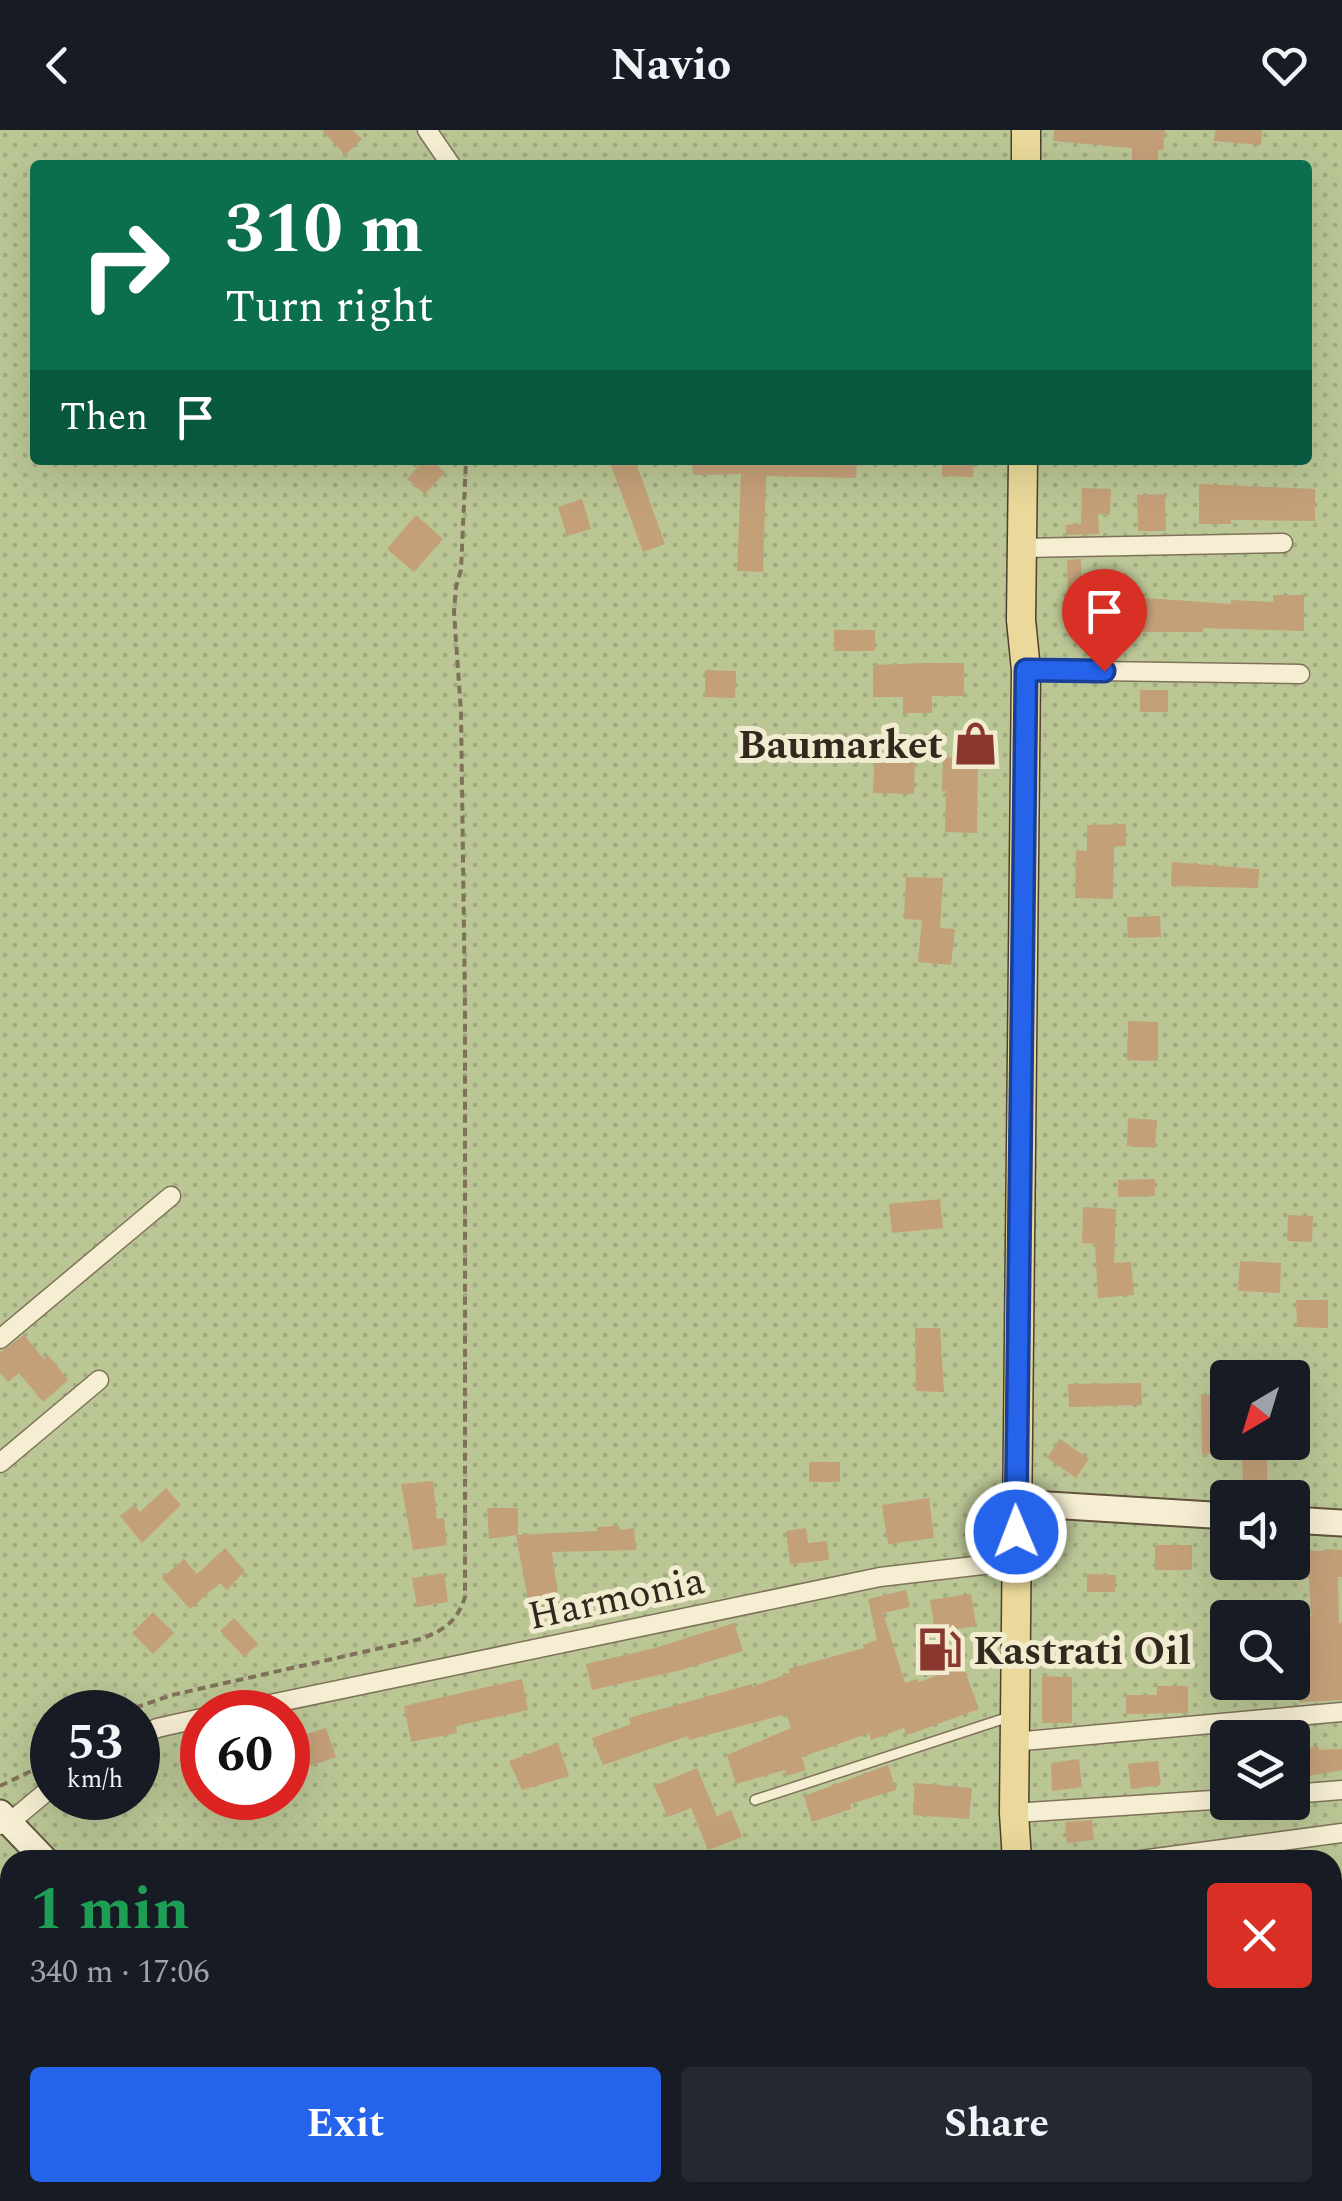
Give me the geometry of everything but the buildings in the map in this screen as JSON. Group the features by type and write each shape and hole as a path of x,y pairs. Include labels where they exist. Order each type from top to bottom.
{"main road":[{"path":"1026,130 1026,160"},
{"path":"1016,1850 1016,1503 1026,670 1021,620 1022,465"},
{"path":"1016,1503 1210,1515"},
{"path":"1310,1521 1342,1522"},
{"path":"3,1820 34,1850"}],"street":[{"path":"427,130 448,160"},
{"path":"1022,548 1283,544"},
{"path":"1026,670 1300,674"},
{"path":"0,1338 170,1196"},
{"path":"0,1464 99,1380"},
{"name":"Harmonia","path":"310,1696 880,1576 1017,1561"},
{"path":"1015,1728 1342,1712"},
{"path":"1310,1793 1342,1790"},
{"path":"1014,1813 1210,1800"},
{"path":"3,1820 30,1802"},
{"path":"1213,1850 1342,1832"}],"lane":[{"path":"755,1800 1015,1728"}],"path":[{"path":"160,1698 421,1639 453,1622 465,1597 465,1026 461,712 454,612 461,570 466,465"},
{"path":"0,1786 30,1772"}],"green space":[{"path":"0,130 1342,130 1342,1850 0,1850"}],"place":[{"name":"Baumarket","path":"976,744"},
{"name":"Kastrati Oil","path":"940,1650"}],"route":[{"path":"1016,1532 1026,670 1104,671"}]}
